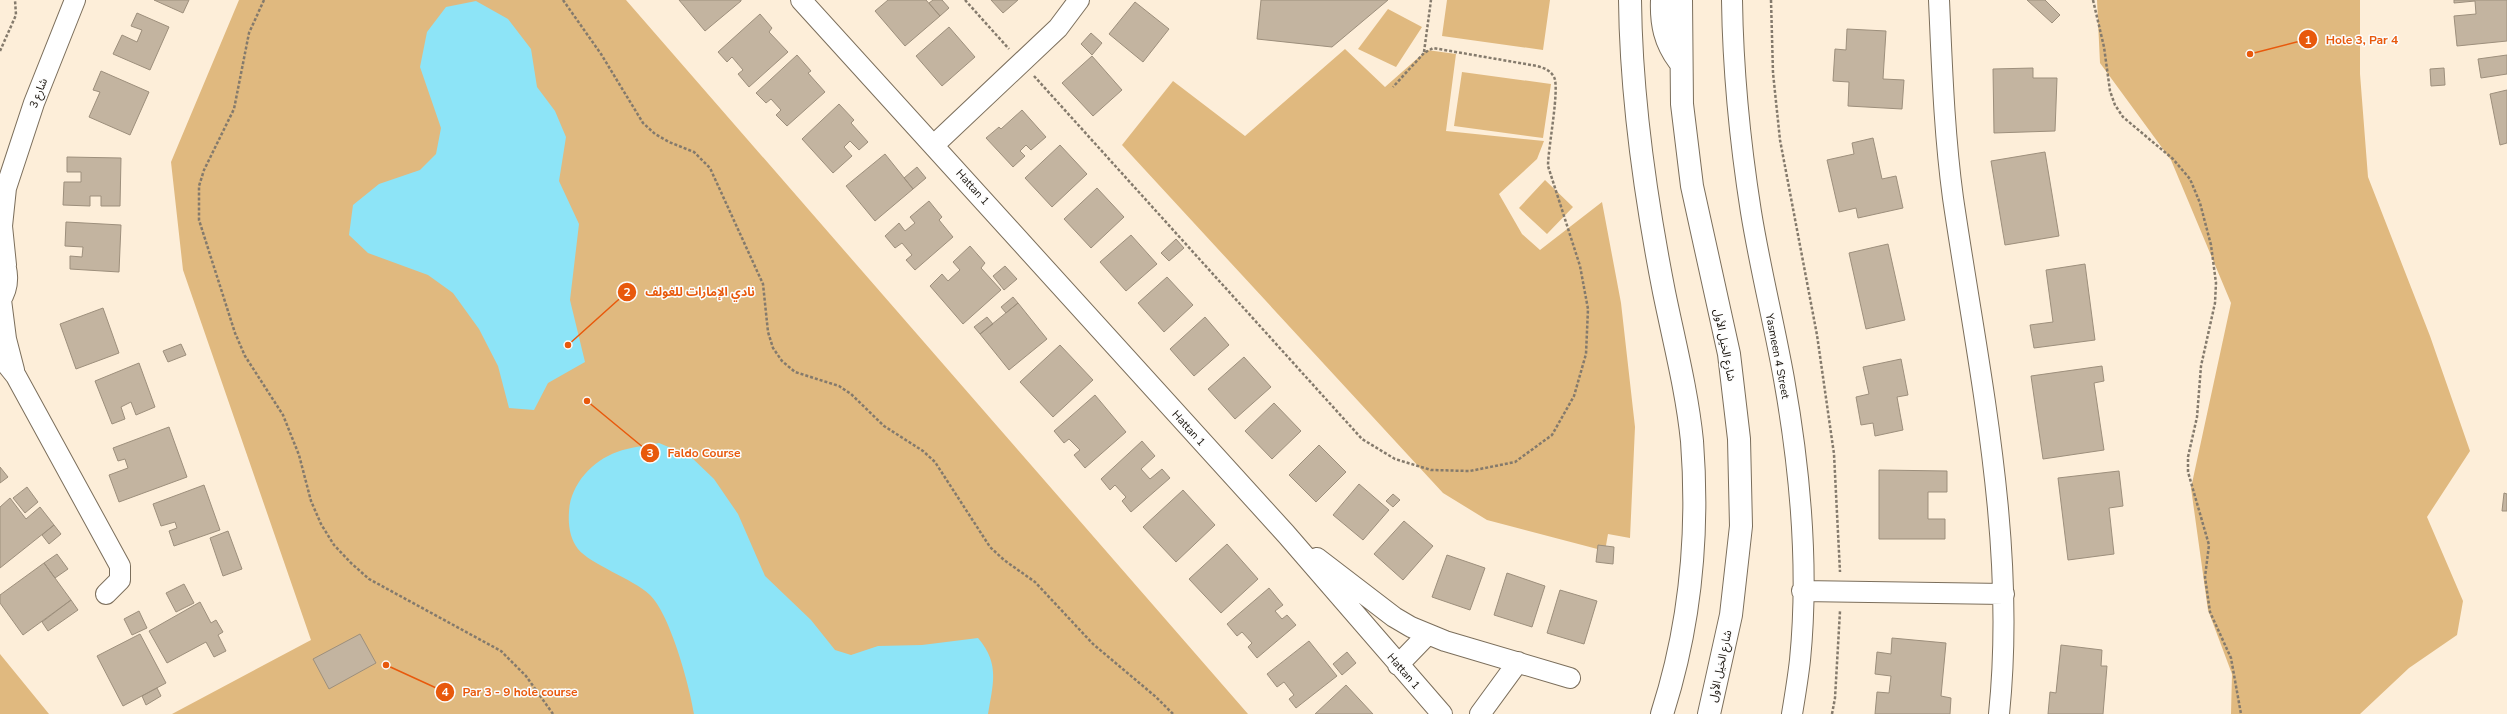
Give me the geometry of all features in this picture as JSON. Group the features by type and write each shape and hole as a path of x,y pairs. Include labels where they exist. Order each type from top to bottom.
{"main road":[{"path":"1630,0 1637,126 1646,190 1680,366 1692,441 1695,529 1688,594 1669,694 1662,714"},
{"path":"1662,0 1662,25 1666,38 1680,62"},
{"name":"شارع الخيل الأول","path":"1681,0 1680,62 1682,104 1692,186 1730,354 1739,439 1741,526 1731,614 1709,714"}],"street":[{"name":"شارع 3","path":"0,301 8,277 3,259 3,192 34,103 75,0"},
{"name":"Hattan 1","path":"801,0 1286,534 1442,714"},
{"path":"934,145 1058,28 1079,0"},
{"name":"Yasmeen 4 Street","path":"1732,0 1737,103 1749,198 1794,447 1800,517 1802,591 1800,660 1792,714"},
{"path":"1939,0 1943,96 1953,195 1993,458 2004,594 2002,679 1999,714"},
{"path":"0,301 6,338 16,376"},
{"path":"0,356 16,376 120,566 120,580 106,594"},
{"path":"1286,534 1394,617 1428,634 1570,678"},
{"path":"1802,591 2004,594"},
{"path":"1398,665 1428,634"},
{"path":"1480,714 1518,662"}],"path":[{"path":"0,51 16,15 15,0"},
{"path":"264,0 249,33 234,109 204,170 198,203 203,236 234,333 254,372 283,415 299,455 311,501 321,524 334,545 350,563 369,580 501,650 526,676 553,714"},
{"path":"563,0 601,54 643,123 664,140 694,152 710,168 763,284 768,332 773,348 782,361 795,372 839,386 852,394 884,426 923,451 935,462 990,546 1004,560 1035,582 1093,644 1156,697 1173,714"},
{"path":"965,0 1362,439 1395,459 1432,470 1470,471 1515,462 1552,435 1574,396 1586,354 1588,310 1580,266 1548,166 1548,151 1556,89 1555,78 1547,69 1536,66 1437,49 1424,53 1394,86"},
{"path":"1424,53 1431,0"},
{"path":"1771,0 1773,73 1780,140 1817,335 1834,454 1841,592 1835,698 1832,714"},
{"path":"2093,0 2104,47 2110,91 2115,105 2123,117 2173,159 2190,179 2200,203 2211,245 2216,283 2215,303 2201,366 2197,417 2188,457 2188,472 2209,545 2205,578 2210,612 2231,658 2242,714"}],"shaded area":[{"path":"239,0 626,0 1248,714 172,714 311,640 183,270 171,162"},
{"path":"1447,0 1550,0 1543,50 1442,36"},
{"path":"2097,0 2360,0 2360,74 2368,177 2430,336 2470,451 2427,517 2463,601 2457,635 2409,668 2360,714 2231,714 2232,674 2208,610 2191,488 2231,303 2171,160 2100,63"},
{"path":"1388,9 1422,27 1396,67 1358,49"},
{"path":"1345,49 1385,87 1427,50 1456,54 1446,131 1544,141 1537,159 1499,194 1522,234 1540,250 1602,202 1621,303 1635,427 1630,538 1608,534 1605,551 1487,520 1443,493 1122,145 1173,81 1245,136"},
{"path":"1462,72 1551,84 1543,138 1454,126"},
{"path":"1545,180 1573,207 1547,234 1519,208"},
{"path":"0,654 49,714 0,714"}],"water":[{"path":"476,1 508,19 531,49 537,87 555,111 566,137 559,181 579,224 570,300 585,362 548,383 534,410 509,408 498,366 479,329 453,293 428,275 368,253 349,235 353,205 379,184 420,170 436,154 441,128 420,67 427,32 446,7"},
{"path":"659,443 690,456 714,479 738,514 765,576 811,620 835,650 851,655 878,646 922,645 978,638 990,656 992,665 993,683 988,714 694,714 684,669 672,634 657,604 650,595 642,589 584,555 575,545 569,527 570,502 573,492 584,475 591,468 599,461 622,450"}],"building":[{"path":"154,0 189,0 183,13"},
{"path":"679,0 741,0 741,1 705,31"},
{"path":"888,0 926,0 940,16 905,46 875,11"},
{"path":"933,0 942,0 949,8 940,16 929,3"},
{"path":"991,0 1018,0 1003,13"},
{"path":"1261,0 1388,0 1332,47 1257,39"},
{"path":"2027,0 2045,0 2060,15 2052,23"},
{"path":"2454,0 2507,0 2507,41 2457,46 2454,16 2476,14 2475,1 2454,3"},
{"path":"1135,2 1169,29 1143,62 1109,34"},
{"path":"137,13 169,27 150,70 113,54 122,35 137,42 142,30 131,26"},
{"path":"760,14 772,28 769,32 788,52 749,87 738,74 743,70 732,57 727,62 718,52"},
{"path":"949,27 975,57 942,86 916,56"},
{"path":"1847,29 1886,31 1883,79 1904,80 1902,109 1848,106 1849,82 1833,81 1835,49 1846,50"},
{"path":"1091,33 1102,43 1092,55 1081,44"},
{"path":"797,55 811,71 808,73 825,92 787,126 776,115 781,110 771,99 766,103 756,93"},
{"path":"2507,55 2507,74 2481,78 2478,59"},
{"path":"1092,56 1122,90 1093,116 1062,83"},
{"path":"2033,68 2033,78 2057,78 2055,131 1994,133 1993,69"},
{"path":"2444,68 2445,85 2431,86 2430,69"},
{"path":"101,71 149,92 130,135 89,117 100,92 93,90"},
{"path":"2507,90 2507,143 2500,145 2490,94"},
{"path":"839,104 854,120 851,123 868,142 859,150 850,141 844,147 852,156 833,173 802,139"},
{"path":"1022,110 1046,137 1031,150 1026,145 1020,151 1025,156 1013,167 986,138 999,127 1001,129"},
{"path":"1873,138 1882,179 1896,176 1903,208 1858,218 1856,208 1839,212 1827,160 1854,154 1852,143"},
{"path":"1060,145 1087,174 1052,207 1025,178"},
{"path":"2045,152 2059,236 2005,245 1991,161"},
{"path":"885,154 913,189 875,221 846,186"},
{"path":"67,157 121,158 120,206 101,206 101,196 90,196 90,206 63,205 64,182 81,182 81,172 67,172"},
{"path":"917,167 926,178 913,189 904,178"},
{"path":"1097,188 1124,217 1091,248 1064,219"},
{"path":"929,201 942,217 939,220 953,237 915,270 906,260 912,255 902,243 895,248 885,236 899,223 905,231 915,223 910,217"},
{"path":"66,222 121,225 119,272 70,269 70,256 82,257 83,247 65,246"},
{"path":"1131,235 1157,264 1126,291 1100,262"},
{"path":"1176,239 1184,248 1169,261 1161,253"},
{"path":"1888,244 1905,320 1866,329 1849,253"},
{"path":"970,246 985,263 981,268 1001,290 963,324 930,286 942,274 948,281 960,270 953,262"},
{"path":"2085,264 2095,340 2034,348 2030,325 2053,322 2046,270"},
{"path":"1005,266 1017,279 1004,290 993,276"},
{"path":"1167,277 1193,305 1164,332 1138,303"},
{"path":"1013,297 1018,303 1006,313 1001,307"},
{"path":"1018,303 1047,339 1009,370 980,334"},
{"path":"103,308 119,353 76,369 60,324"},
{"path":"987,317 993,324 980,334 974,327"},
{"path":"1205,317 1229,345 1194,376 1170,349"},
{"path":"181,344 186,355 168,362 163,351"},
{"path":"1060,345 1093,380 1053,417 1020,382"},
{"path":"1244,357 1271,387 1235,419 1208,389"},
{"path":"1901,359 1908,395 1897,397 1903,430 1875,436 1873,423 1861,425 1856,397 1869,394 1863,367"},
{"path":"139,363 155,407 136,415 131,402 121,407 125,419 112,424 95,381"},
{"path":"2102,366 2104,381 2094,383 2104,450 2043,459 2031,376"},
{"path":"1095,395 1126,432 1085,468 1074,455 1080,450 1069,439 1064,443 1054,431"},
{"path":"1274,403 1301,431 1272,459 1245,431"},
{"path":"169,427 187,477 119,502 109,475 128,468 125,459 118,461 113,448"},
{"path":"1142,441 1155,456 1141,469 1150,479 1162,469 1170,478 1131,512 1122,501 1126,497 1115,485 1110,490 1101,479"},
{"path":"1319,445 1346,472 1316,502 1289,475"},
{"path":"0,467 8,477 0,483"},
{"path":"1879,470 1947,471 1947,492 1928,492 1928,519 1945,519 1945,539 1879,539"},
{"path":"2119,471 2123,506 2109,508 2114,554 2068,560 2058,478"},
{"path":"1359,484 1389,510 1363,540 1333,515"},
{"path":"204,485 220,530 174,546 169,531 177,528 175,522 161,526 153,504"},
{"path":"27,487 38,502 25,513 13,498"},
{"path":"1183,490 1215,525 1176,562 1143,527"},
{"path":"2504,493 2507,494 2507,511 2502,511"},
{"path":"1393,494 1400,500 1393,507 1386,501"},
{"path":"10,498 26,519 40,507 54,525 0,568 0,507"},
{"path":"1404,521 1433,546 1403,580 1374,554"},
{"path":"54,525 61,534 49,544 42,535"},
{"path":"228,531 242,569 223,576 210,538"},
{"path":"1227,544 1258,579 1221,613 1189,579"},
{"path":"1598,545 1614,547 1613,564 1596,562"},
{"path":"57,554 68,569 55,578 44,563"},
{"path":"1447,555 1485,568 1470,610 1432,597"},
{"path":"44,563 71,600 23,635 0,603 0,595"},
{"path":"1507,573 1545,586 1532,627 1494,615"},
{"path":"184,584 194,603 176,612 166,593"},
{"path":"1269,588 1283,605 1275,611 1282,619 1287,615 1296,625 1257,658 1248,647 1252,643 1242,632 1237,636 1227,624"},
{"path":"1560,590 1597,601 1584,644 1547,633"},
{"path":"71,600 78,610 48,631 42,622"},
{"path":"200,602 211,623 216,620 223,632 218,635 226,651 214,657 206,642 167,663 149,631"},
{"path":"139,611 147,628 132,635 124,619"},
{"path":"140,634 166,683 123,706 97,656"},
{"path":"360,634 376,663 329,689 313,659"},
{"path":"1892,638 1946,643 1941,696 1951,698 1950,714 1875,714 1877,692 1889,693 1891,676 1875,674 1877,652 1891,654"},
{"path":"1309,641 1337,676 1296,708 1289,699 1294,695 1284,682 1277,687 1267,674"},
{"path":"2061,645 2102,650 2101,666 2107,666 2103,714 2048,714 2050,692 2056,693"},
{"path":"1347,652 1356,663 1342,675 1333,664"},
{"path":"1346,685 1373,714 1315,714"},
{"path":"157,688 161,696 146,705 142,696"}],"place":[{"name":"Hole 3, Par 4","path":"2250,54"},
{"name":"نادي الإمارات للغولف","path":"568,345"},
{"name":"Faldo Course","path":"587,401"},
{"name":"Par 3 - 9 hole course","path":"386,665"}]}
